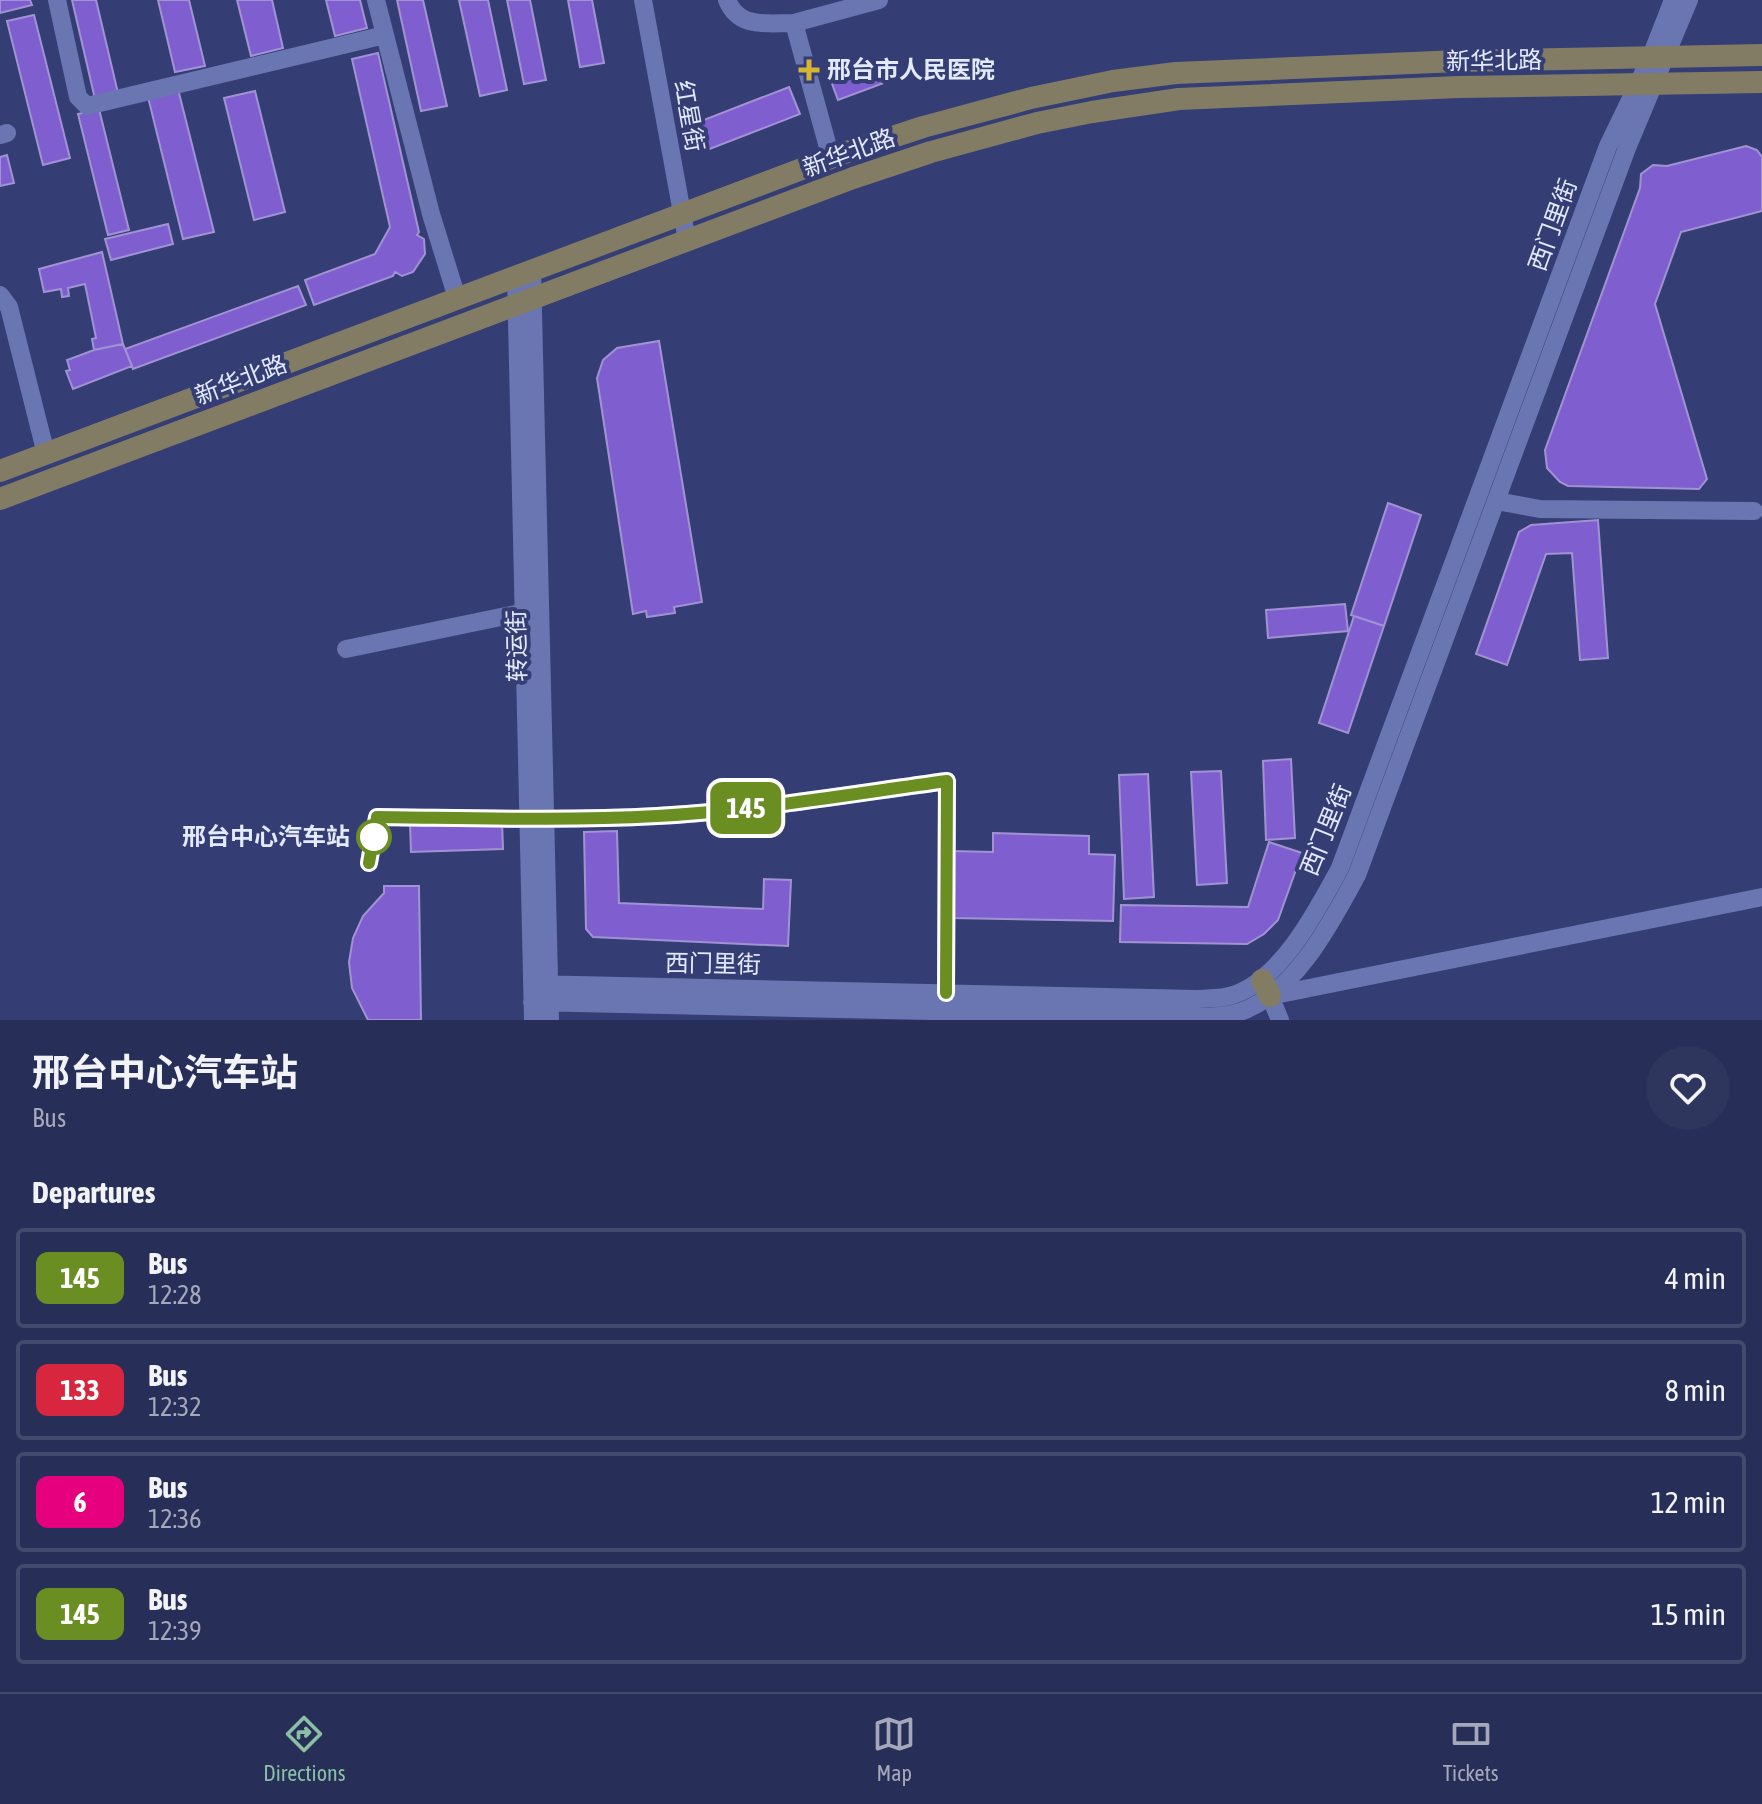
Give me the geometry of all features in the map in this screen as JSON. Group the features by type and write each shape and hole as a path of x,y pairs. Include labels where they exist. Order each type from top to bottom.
{"main road":[{"name":"新华北路","path":"0,471 831,158 923,127 1031,98 1113,81 1176,73 1444,62 1762,55"},
{"name":"新华北路","path":"0,499 687,240 931,152 1037,123 1117,107 1220,96 1459,87 1762,82"}],"street":[{"path":"57,0 78,97 87,106 385,35"},
{"path":"376,0 431,214 457,298"},
{"name":"红星街","path":"643,0 687,240"},
{"path":"727,0 733,14 751,23 794,23 879,0"},
{"name":"西门里街","path":"816,1007 946,993 1196,999 1266,988 1310,922 1340,868 1608,146 1646,85 1658,58 1673,0"},
{"path":"1658,58 1689,0"},
{"path":"794,23 831,158"},
{"path":"541,1002 1196,1017 1240,1013 1325,933 1357,875 1627,148 1646,85"},
{"name":"转运街","path":"524,273 541,1002"},
{"path":"0,295 9,307 46,454"},
{"path":"1496,501 1540,509 1754,511"},
{"path":"346,649 532,611"},
{"path":"369,863 377,817 536,819 658,816 947,781 946,993"},
{"path":"1266,988 1762,897"},
{"path":"1266,988 1280,1020"}],"building":[{"path":"0,0 30,0 32,5 0,13"},
{"path":"72,0 96,0 118,93 95,99"},
{"path":"158,0 189,0 205,66 175,72"},
{"path":"237,0 272,0 283,48 251,56"},
{"path":"326,0 360,0 367,28 335,36"},
{"path":"397,0 423,0 447,106 421,111"},
{"path":"459,0 488,0 507,90 480,96"},
{"path":"507,0 530,0 546,80 524,84"},
{"path":"568,0 592,0 604,63 580,67"},
{"path":"34,15 70,158 43,165 7,21"},
{"path":"378,53 419,232 417,235 424,239 425,254 413,272 402,276 395,272 393,276 314,305 305,280 375,254 390,227 352,59"},
{"path":"885,61 892,80 838,100 831,81"},
{"path":"789,87 800,114 707,150 696,123"},
{"path":"178,89 214,232 183,239 148,97"},
{"path":"255,91 285,212 254,220 224,98"},
{"path":"99,109 129,230 108,235 78,114"},
{"path":"1746,146 1757,150 1762,157 1762,211 1681,232 1655,304 1707,479 1699,489 1568,486 1560,482 1547,468 1545,450 1640,188 1641,174 1653,165 1667,166"},
{"path":"7,155 14,183 0,186 0,157"},
{"path":"168,224 173,244 111,260 105,239"},
{"path":"102,252 123,344 94,350 92,339 96,338 85,284 68,288 69,296 62,297 61,289 44,292 39,269"},
{"path":"298,286 306,305 133,369 125,349"},
{"path":"659,341 702,602 674,607 675,613 647,617 646,611 633,614 597,378 603,360 617,348"},
{"path":"123,344 132,366 73,389 66,371 70,370 67,360"},
{"path":"1388,503 1421,515 1384,626 1351,615"},
{"path":"1598,520 1608,658 1580,660 1572,553 1546,554 1507,665 1476,654 1519,532 1531,525"},
{"path":"1345,604 1348,631 1268,638 1266,610"},
{"path":"1354,616 1384,626 1348,733 1319,723"},
{"path":"1291,759 1295,838 1266,840 1263,761"},
{"path":"1221,771 1227,883 1197,885 1191,772"},
{"path":"1148,774 1154,897 1124,899 1119,775"},
{"path":"502,821 503,849 411,852 410,823"},
{"path":"617,831 619,903 763,909 764,879 791,880 788,946 593,937 586,929 584,832"},
{"path":"993,833 1089,836 1089,854 1115,855 1113,921 951,918 952,851 993,852"},
{"path":"1269,842 1302,853 1278,920 1264,934 1247,944 1120,942 1121,905 1248,907"},
{"path":"384,886 419,886 421,1020 368,1020 352,988 349,962 353,938 363,916 384,893"}],"bus line":[{"name":"145","path":"369,863 377,817 545,819 658,816 761,806 947,781 946,993"}],"place":[{"name":"邢台市人民医院","path":"809,70"},
{"name":"邢台中心汽车站","path":"374,837"}]}
